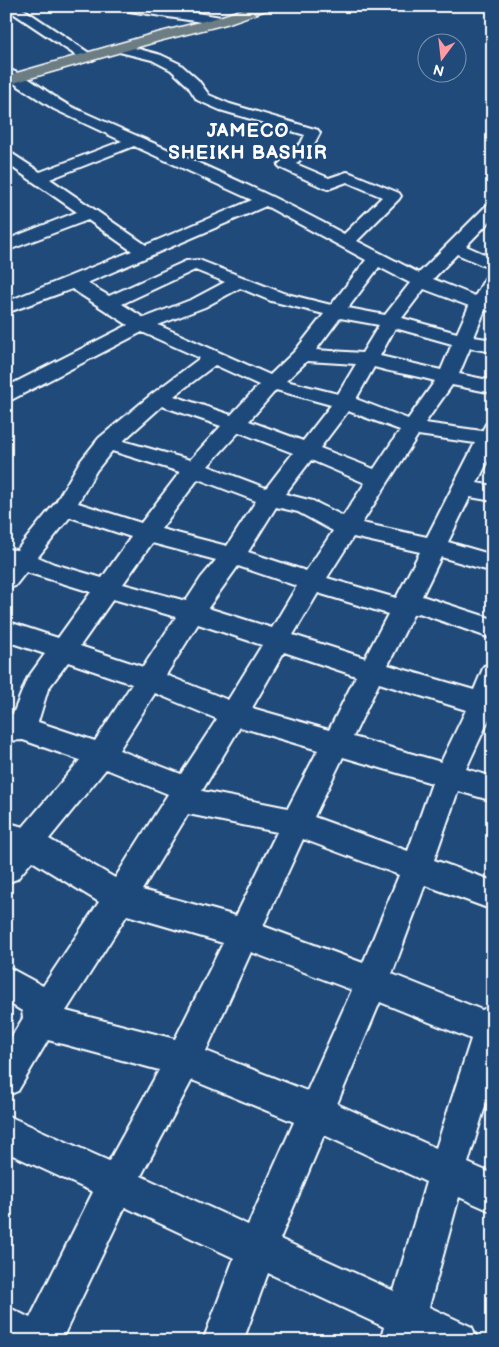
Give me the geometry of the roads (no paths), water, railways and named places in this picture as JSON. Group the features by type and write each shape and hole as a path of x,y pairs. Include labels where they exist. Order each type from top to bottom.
{"main road":[{"path":"10,77 221,21 265,6"}],"street":[{"path":"11,6 88,57"},
{"path":"122,6 221,21"},
{"path":"120,48 153,56 179,68 190,78 202,94 202,97 225,107 313,133 307,145 286,165 328,184 347,177 393,196 346,242"},
{"path":"10,77 59,106 283,207 376,259 421,281 486,305"},
{"path":"40,178 134,141"},
{"path":"6,156 144,251"},
{"path":"6,308 74,282 266,200"},
{"path":"6,246 90,213"},
{"path":"6,869 17,839 102,755 210,584 233,556 270,498 344,402 390,321 421,281 488,218"},
{"path":"455,247 493,265"},
{"path":"181,800 183,787 102,755 11,728 48,668 63,651 146,532 194,469 272,383 302,356 376,259"},
{"path":"108,304 192,264 199,265 276,297 335,312 390,321 463,341 493,346"},
{"path":"6,1079 40,1021 120,898 234,714 312,582 428,403 447,378 463,341 486,305 493,279"},
{"path":"40,1341 117,1184 184,1058 242,933 402,609 435,547 478,491 491,435 413,428 344,402 272,383 212,358 142,325 74,282"},
{"path":"6,375 14,392 142,325 198,303 238,282"},
{"path":"302,356 368,359 402,369 424,371 447,378 493,387"},
{"path":"6,580 14,558 64,508 87,468 107,443 159,398 212,358"},
{"path":"159,398 235,423 379,480"},
{"path":"107,443 194,469 270,498 305,506 347,528 435,547 493,564"},
{"path":"64,508 233,556 402,609 419,604 493,629"},
{"path":"14,558 47,572 191,612 487,706"},
{"path":"6,631 151,680 234,714 493,789"},
{"path":"223,1341 257,1249 372,982 417,867 449,776 487,706 493,673"},
{"path":"181,800 296,823 493,896"},
{"path":"17,839 120,898 242,933 492,1027 447,1172 404,1329"},
{"path":"6,982 37,1001 40,1021"},
{"path":"40,1021 184,1058 316,1113 493,1193"},
{"path":"6,1133 257,1249 404,1329 458,1341"},
{"path":"6,1326 28,1341"}],"waterway":[{"path":"447,11 483,6"}],"district":[{"name":"JAMECO SHEIKH BASHIR","path":"248,141"}]}
